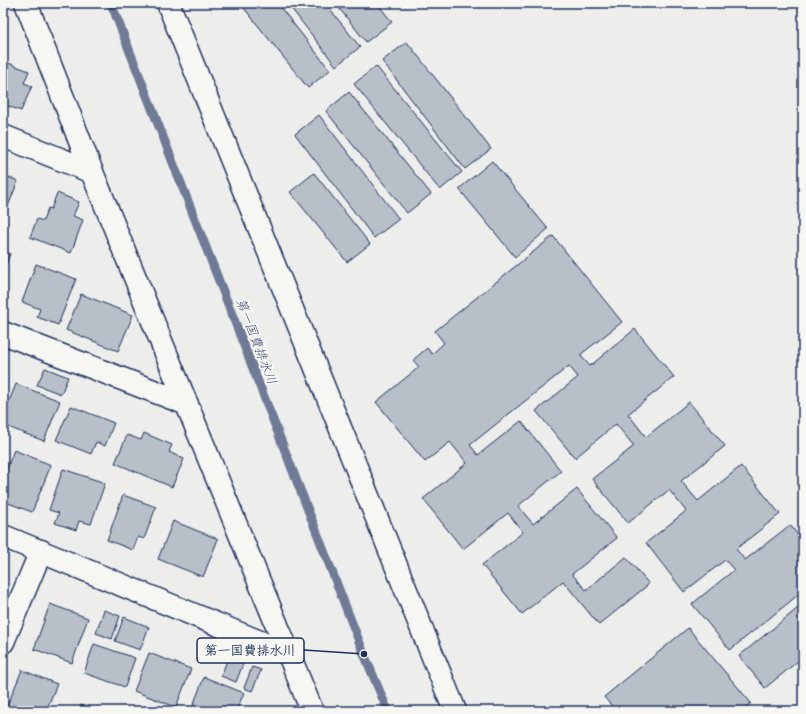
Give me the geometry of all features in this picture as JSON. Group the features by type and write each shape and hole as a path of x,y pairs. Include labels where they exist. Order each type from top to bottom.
{"street":[{"path":"26,3 92,172 312,711"},
{"path":"168,3 455,711"},
{"path":"3,136 92,172"},
{"path":"3,333 187,404"},
{"path":"3,536 289,654"},
{"path":"3,642 41,551"}],"building":[{"path":"240,3 277,3 330,70 308,88"},
{"path":"287,3 325,3 360,47 336,66"},
{"path":"335,3 377,3 392,22 366,42"},
{"path":"407,42 491,149 465,169 382,61"},
{"path":"3,61 29,71 24,83 32,86 21,111 3,104"},
{"path":"376,66 462,172 440,190 354,84"},
{"path":"349,92 431,194 407,213 326,111"},
{"path":"319,115 399,219 374,238 295,134"},
{"path":"492,161 548,229 515,257 459,189"},
{"path":"314,173 370,244 347,262 290,192"},
{"path":"3,175 18,181 3,219"},
{"path":"57,193 79,202 73,216 83,220 71,253 30,237 37,219 43,221 48,208 51,209"},
{"path":"553,236 622,322 580,355 590,366 635,329 674,377 628,414 646,437 689,402 725,446 681,481 698,501 741,466 780,514 736,549 745,560 790,525 803,541 803,591 730,650 692,604 734,570 725,560 684,592 646,543 686,511 669,490 628,523 592,479 634,446 616,424 575,458 536,411 578,377 569,366 470,445 478,455 521,421 561,471 518,506 533,524 577,489 617,538 572,574 586,590 626,557 649,584 599,625 563,581 522,614 482,565 523,532 508,513 463,549 423,499 467,463 450,442 425,462 376,402 419,367 413,360 427,348 432,354 444,343 435,331"},
{"path":"3,251 10,254 3,272"},
{"path":"36,264 76,279 58,325 37,317 40,309 22,302"},
{"path":"81,294 133,315 118,351 66,330"},
{"path":"45,368 68,377 61,394 37,385"},
{"path":"16,384 60,401 44,441 3,425 3,416"},
{"path":"71,406 114,423 105,446 96,442 91,454 56,440"},
{"path":"144,433 172,445 169,452 184,459 172,487 115,463 127,435 141,440"},
{"path":"14,450 51,465 32,512 3,501 3,478"},
{"path":"63,469 105,483 91,524 79,521 76,530 55,523 59,513 49,510"},
{"path":"123,495 156,507 144,539 138,537 133,550 107,540"},
{"path":"173,521 218,539 203,577 158,559"},
{"path":"50,604 88,618 72,663 34,649"},
{"path":"803,604 803,657 765,688 739,656"},
{"path":"104,610 120,616 112,639 96,633"},
{"path":"124,617 149,627 140,650 115,641"},
{"path":"688,628 751,703 741,711 616,711 604,697"},
{"path":"94,644 135,658 125,687 84,673"},
{"path":"149,653 191,669 176,707 134,691"},
{"path":"228,658 243,664 236,682 221,676"},
{"path":"252,667 261,670 252,691 244,688"},
{"path":"22,670 57,684 46,711 5,711"},
{"path":"204,677 244,693 236,711 191,711"},
{"path":"81,705 98,711 78,711"}],"waterway":[{"name":"第一国費排水川","path":"111,3 364,654 388,711"}],"place":[{"name":"第一国費排水川","path":"364,654"}]}
